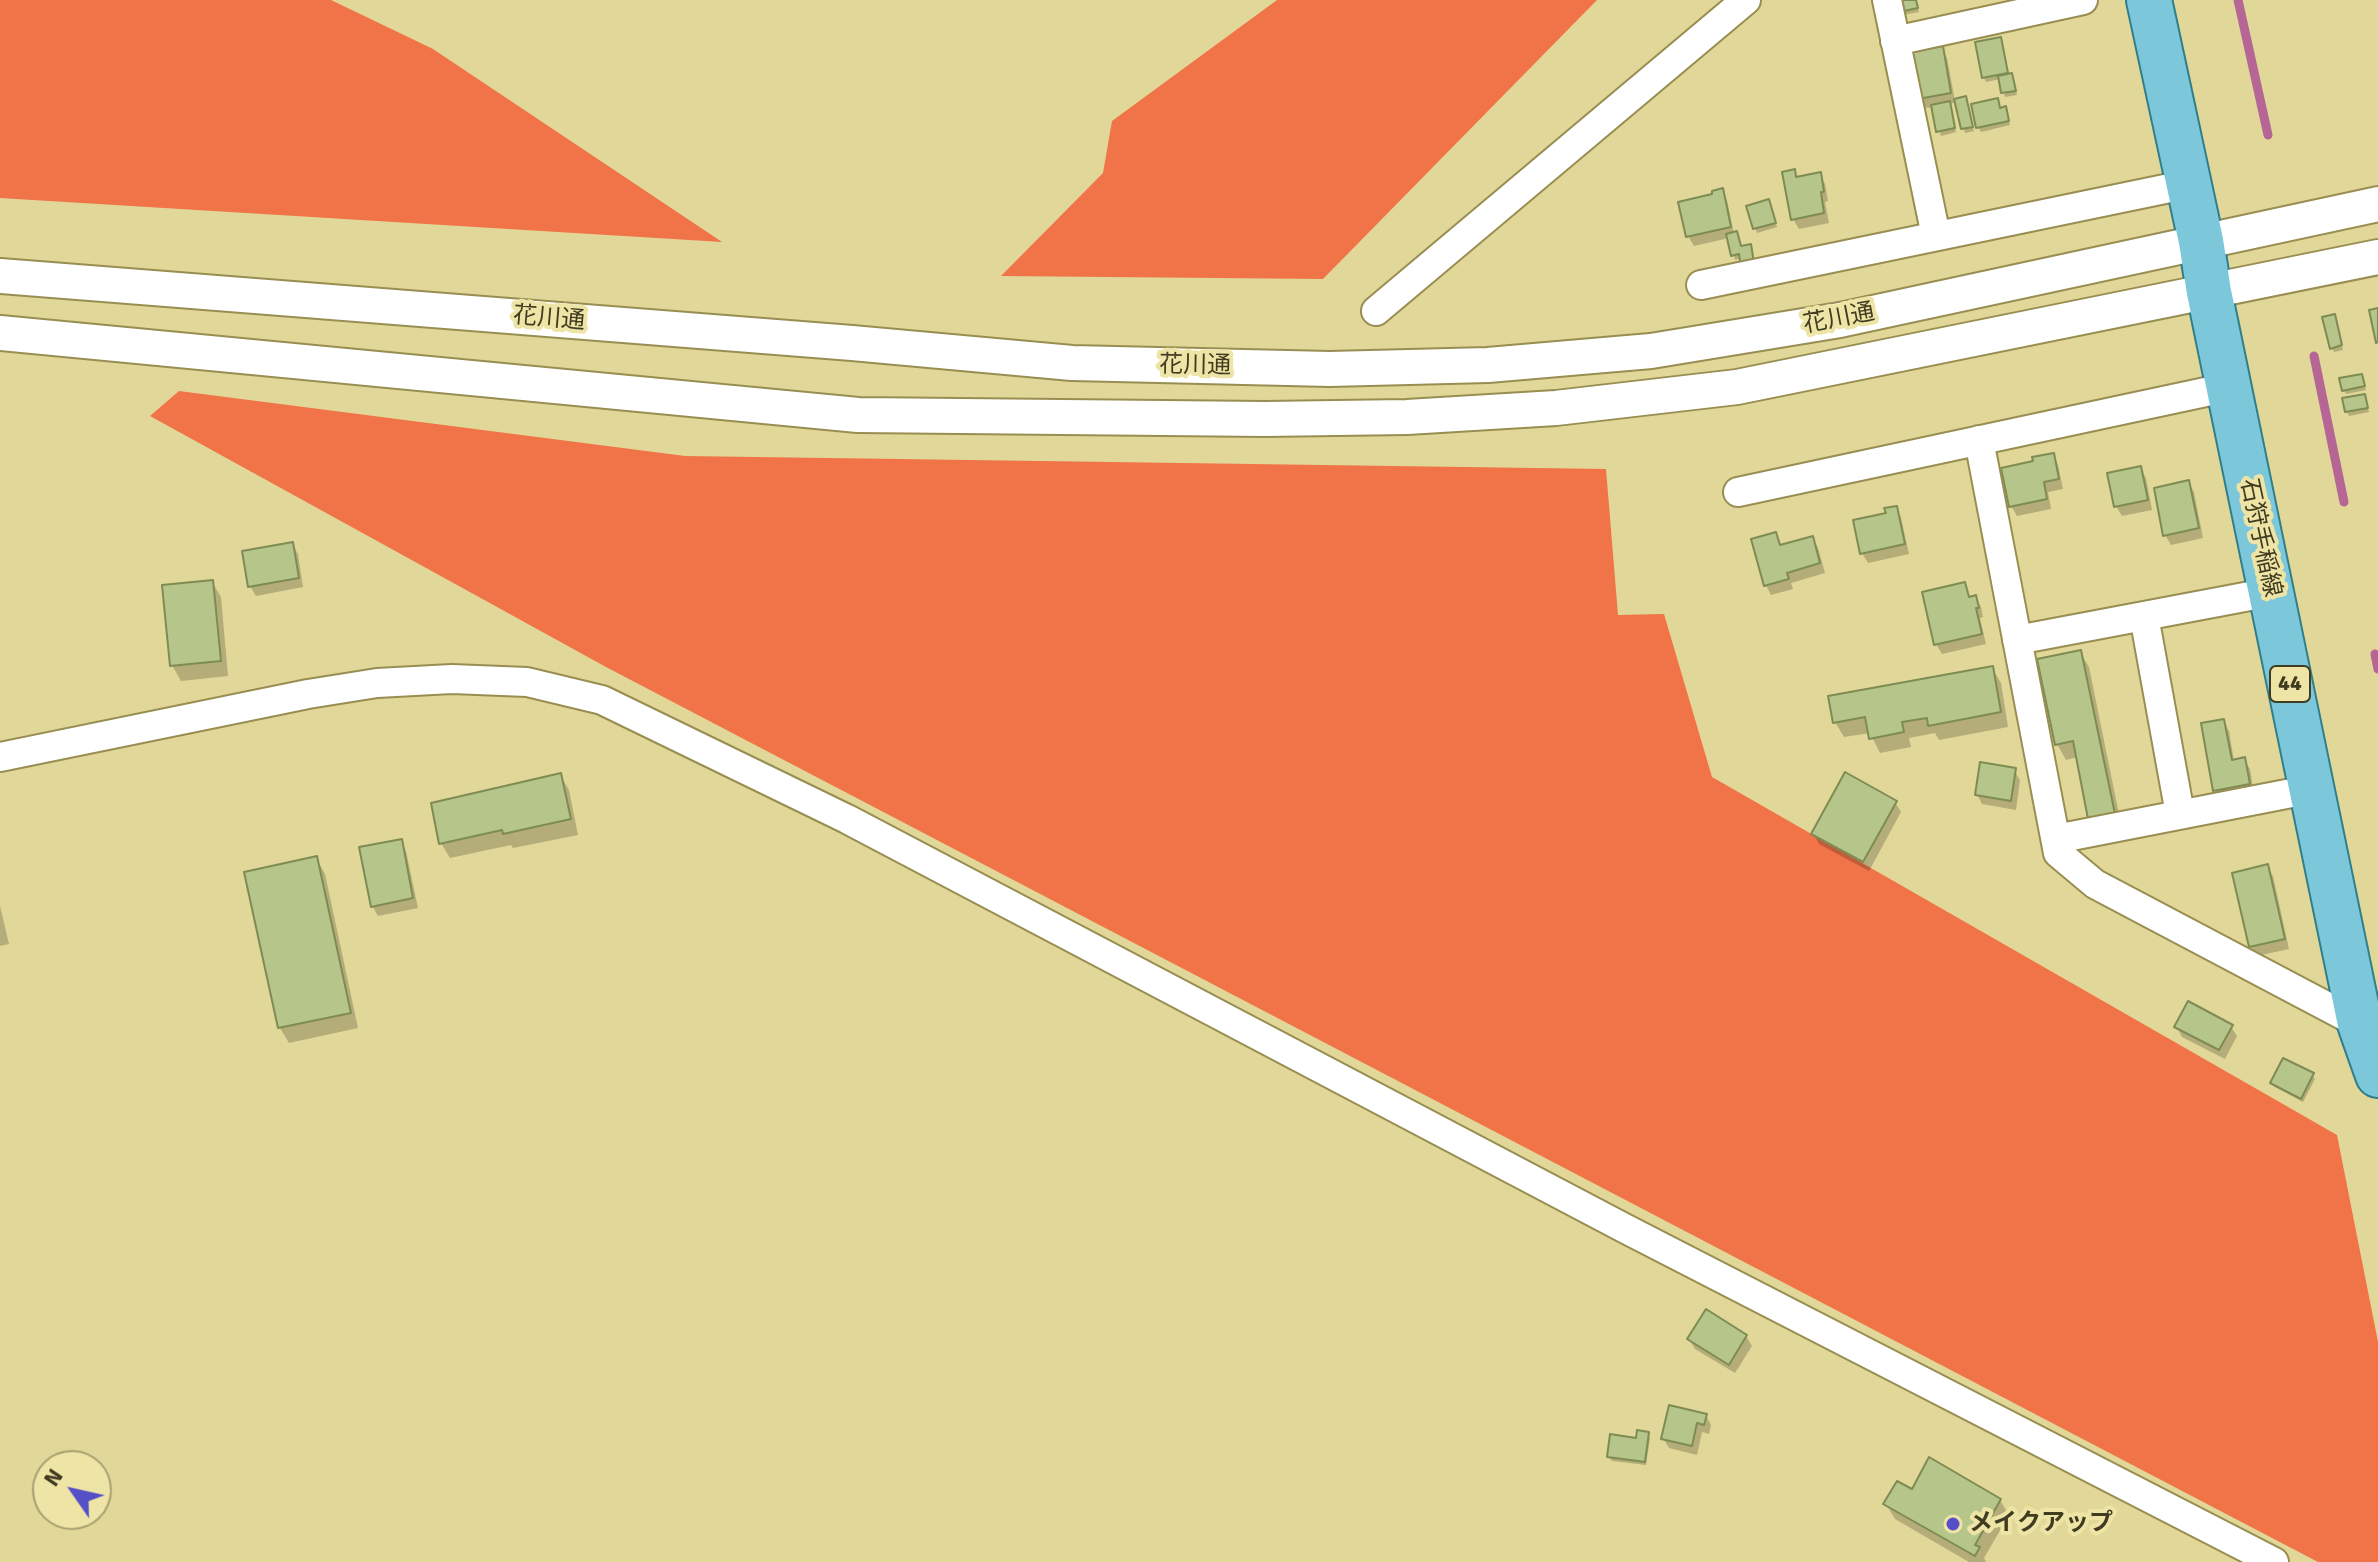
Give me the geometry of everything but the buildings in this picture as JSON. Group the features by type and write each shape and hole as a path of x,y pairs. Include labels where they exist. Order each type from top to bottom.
{"main road":[{"name":"石狩手稲線","path":"2149,0 2360,1024 2378,1075"}],"street":[{"path":"1376,311 1746,0"},
{"path":"1887,0 1936,236"},
{"path":"1895,41 2083,0"},
{"path":"1701,285 2189,184"},
{"name":"花川通","path":"0,276 1072,363 1330,369 1488,365 1651,351 1840,320 2378,204"},
{"name":"花川通","path":"0,333 858,415 1265,419 1407,417 1556,408 1737,387 2378,257"},
{"path":"1738,492 2229,387"},
{"path":"1979,440 2058,853 2095,884 2360,1024"},
{"path":"2017,640 2271,592"},
{"path":"2144,616 2180,814"},
{"path":"0,757 308,694 377,683 452,679 527,682 602,700 847,819 1626,1229 2274,1562"},
{"path":"2056,839 2312,789"}],"shaded area":[{"path":"0,0 331,0 433,49 722,242 0,198"},
{"path":"1277,0 1597,0 1323,279 1001,276 1103,173 1112,121"},
{"path":"179,391 685,456 1606,469 1618,615 1664,614 1712,777 2337,1135 2378,1342 2378,1562 2318,1562 606,667 150,416"}],"waterway":[{"path":"2238,0 2268,135"},
{"path":"2314,356 2344,502"},
{"path":"2375,654 2378,669"}],"place":[{"name":"メイクアップ","path":"1953,1524"}]}
